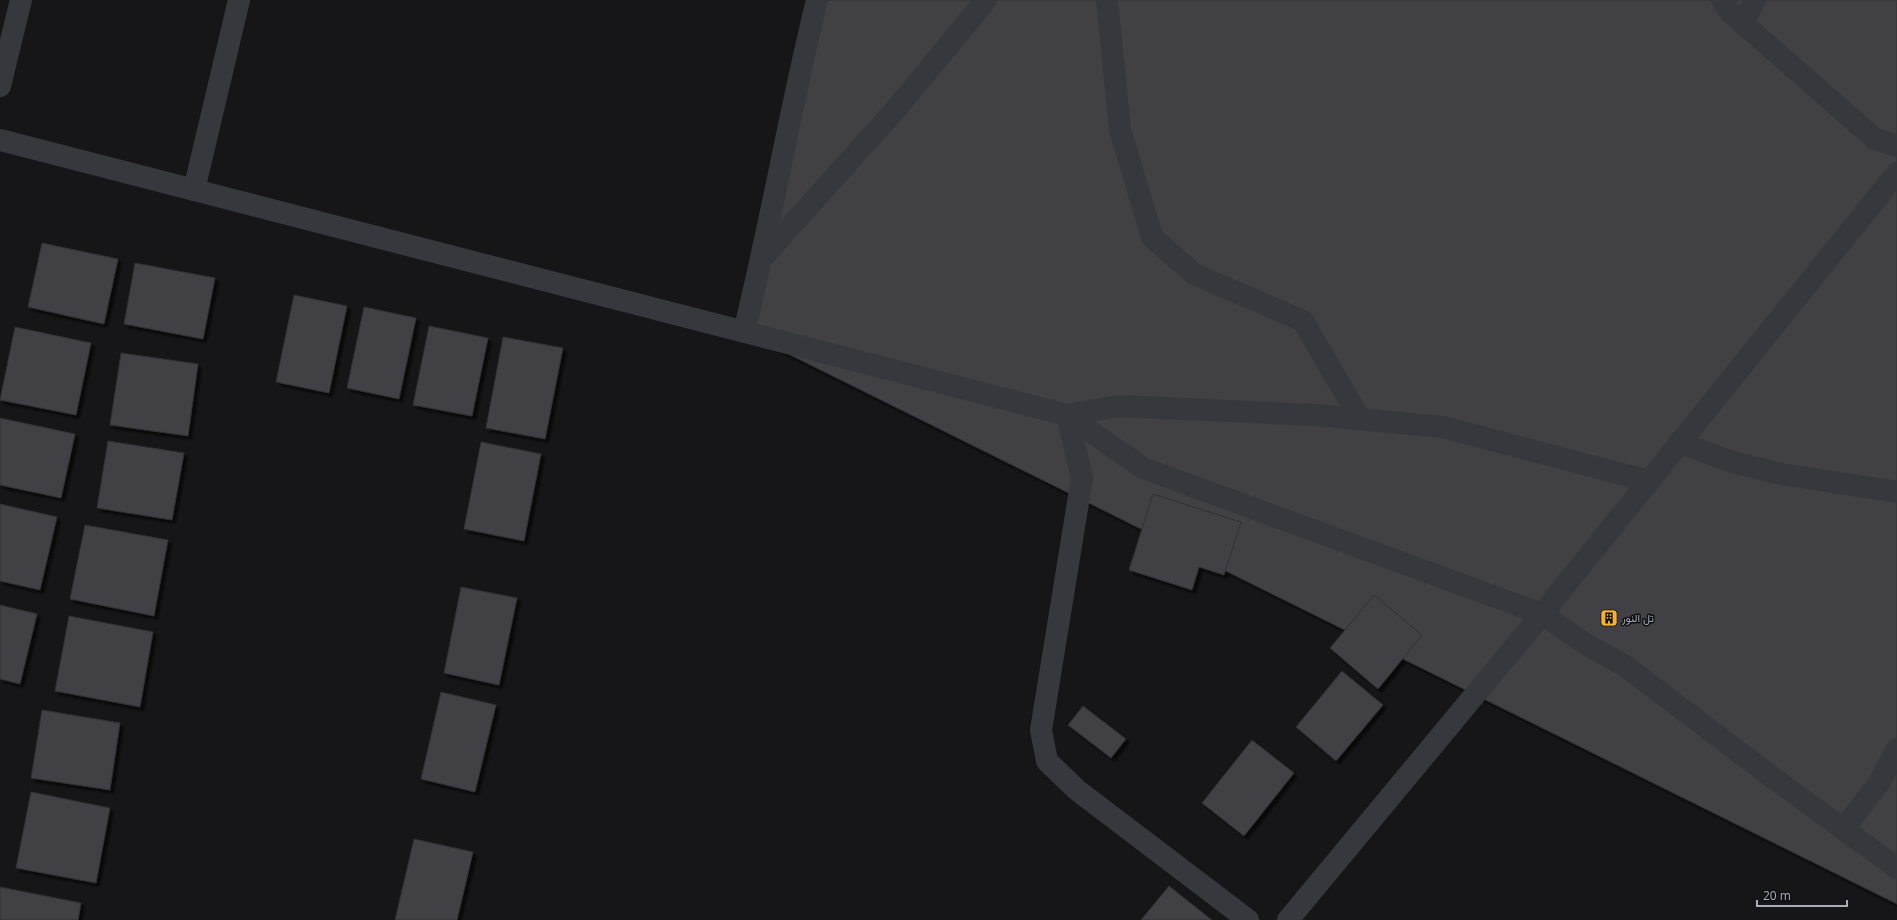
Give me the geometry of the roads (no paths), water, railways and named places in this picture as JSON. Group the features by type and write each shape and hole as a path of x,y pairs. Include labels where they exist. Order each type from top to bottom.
{"street":[{"path":"0,86 20,0"},
{"path":"194,190 239,0"},
{"path":"744,332 762,258 797,80 817,0"},
{"path":"762,258 896,109 986,0"},
{"path":"1106,0 1120,130 1152,237 1194,274 1303,321 1360,419"},
{"path":"1722,0 1730,12 1743,24 1875,139 1897,146"},
{"path":"1743,24 1755,0"},
{"path":"0,140 1067,415 1143,468 1542,614 1584,643 1625,666 1770,776 1844,828 1897,868"},
{"path":"1288,920 1542,614 1897,173"},
{"path":"1067,415 1118,406 1316,415 1443,427 1648,481"},
{"path":"1067,415 1082,478 1041,730 1047,761 1077,790 1248,920"},
{"path":"1679,442 1729,461 1781,474 1897,492"},
{"path":"1844,828 1879,783 1897,749"}],"place":[{"name":"تل النور","path":"1609,618"}]}
